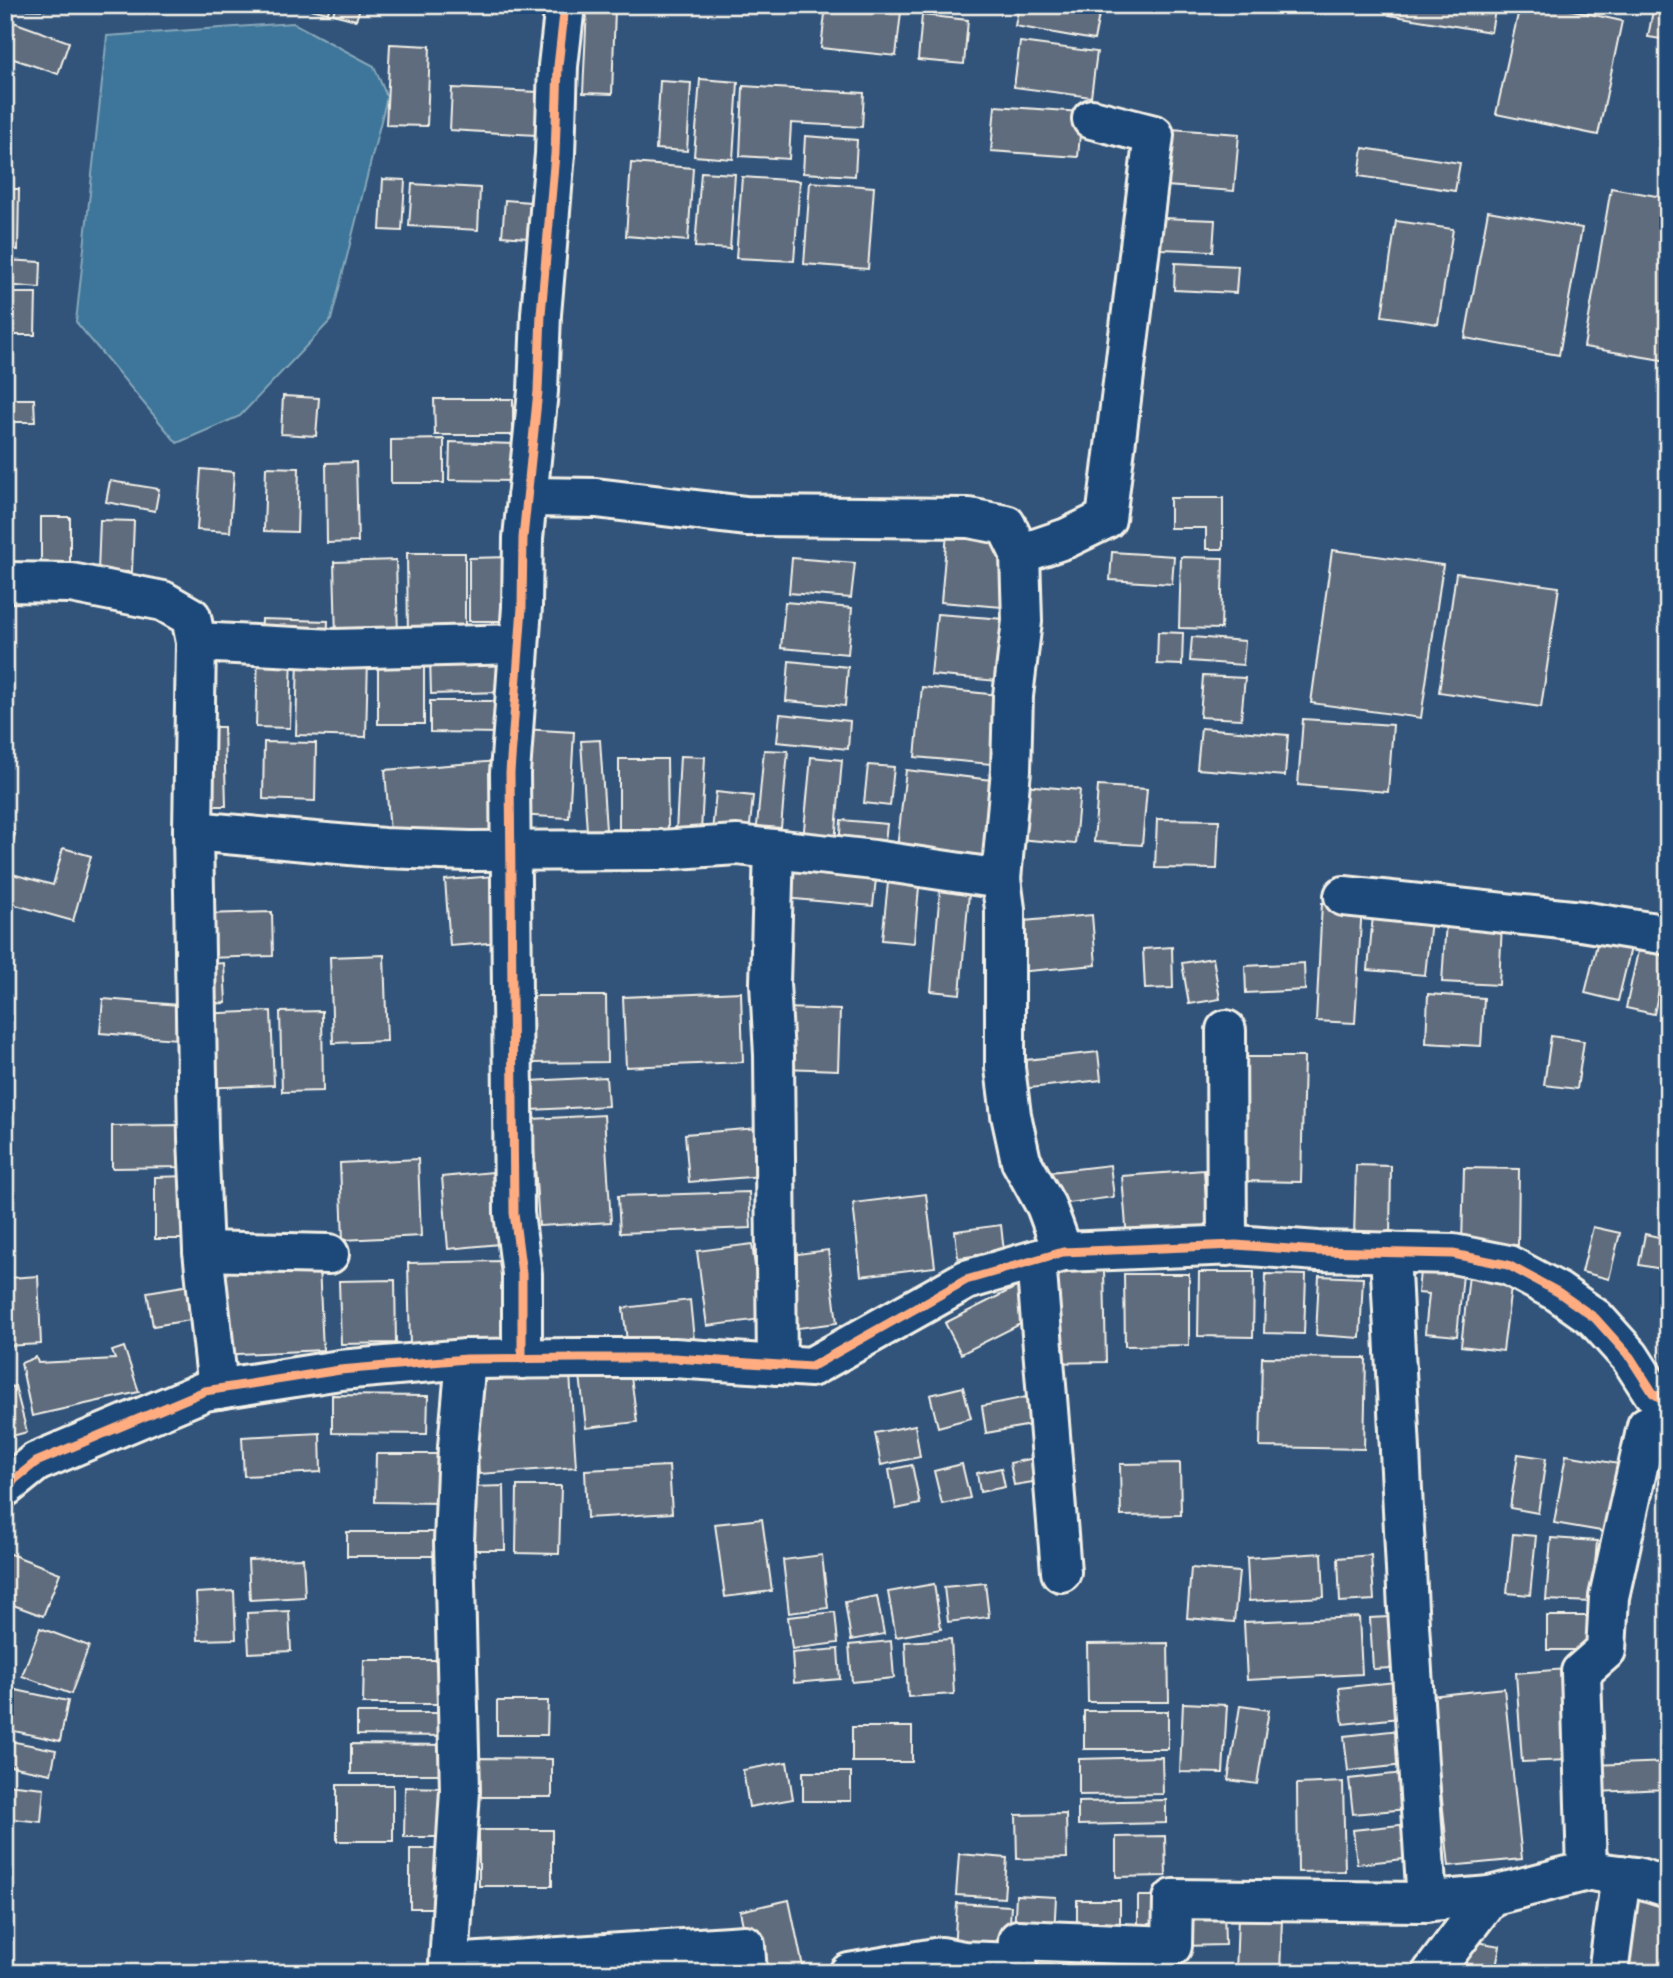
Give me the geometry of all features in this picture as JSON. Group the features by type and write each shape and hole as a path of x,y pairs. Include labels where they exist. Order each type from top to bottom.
{"street":[{"path":"522,1359 522,1274 514,1213 510,773 522,607 523,538 538,391 541,314 555,154 558,66 565,5"},
{"path":"1020,554 1067,538 1106,519 1154,135 1092,119"},
{"path":"527,497 596,498 746,516 969,518 1006,525 1020,554 1021,621 1013,696 1011,769 1001,879 1005,909 1005,1068 1021,1161 1046,1206 1061,1572"},
{"path":"5,582 71,583 163,601 191,617 197,642 193,831 198,1138 203,1251 218,1389"},
{"path":"197,642 334,649 462,648 518,644"},
{"path":"193,831 383,848 660,850 737,845 874,860 1001,879"},
{"path":"774,849 770,983 774,1055 777,1365"},
{"path":"1344,896 1581,921 1668,935"},
{"path":"1226,1030 1227,1246"},
{"path":"5,1487 36,1462 205,1391 340,1370 466,1359 674,1358 811,1367 966,1280 1049,1256 1227,1246 1452,1254 1508,1265 1558,1292 1595,1318 1630,1357 1653,1393 1668,1403"},
{"path":"203,1251 330,1254"},
{"path":"1390,1252 1408,1609 1427,1902"},
{"path":"466,1359 458,1447 454,1542 460,1791 444,1968 745,1945 747,1973"},
{"path":"1608,1973 1604,1873 1581,1672 1606,1650 1609,1597 1647,1426 1668,1423"},
{"path":"849,1973 941,1957 963,1967 1017,1963 1018,1940 1172,1946 1173,1899 1427,1902 1490,1896 1604,1873 1636,1877 1668,1887"},
{"path":"1432,1973 1490,1896"}],"water":[{"path":"293,23 374,66 387,97 331,320 240,416 177,443 76,322 107,36"}],"building":[{"path":"5,5 45,5 45,10 5,9"},
{"path":"310,5 330,5 328,13 309,9"},
{"path":"336,5 361,5 356,20 333,14"},
{"path":"826,5 901,12 896,56 821,48"},
{"path":"1019,5 1101,5 1094,40 1015,26"},
{"path":"1391,5 1496,5 1491,32 1389,15"},
{"path":"1520,5 1549,5 1622,21 1598,135 1496,114"},
{"path":"1654,5 1668,5 1668,40 1648,37"},
{"path":"587,7 615,9 612,94 583,93"},
{"path":"922,15 968,20 964,64 918,60"},
{"path":"5,19 69,42 58,74 5,56"},
{"path":"1020,42 1097,52 1091,97 1014,87"},
{"path":"390,44 430,46 427,126 386,125"},
{"path":"700,79 738,82 733,159 694,156"},
{"path":"660,81 691,83 687,151 656,149"},
{"path":"743,86 864,93 862,127 791,123 789,159 740,156"},
{"path":"452,88 539,92 536,135 450,130"},
{"path":"995,106 1082,112 1078,157 991,151"},
{"path":"1171,129 1239,134 1234,191 1166,186"},
{"path":"805,136 857,140 855,176 803,173"},
{"path":"1363,148 1460,163 1455,191 1359,176"},
{"path":"631,163 693,168 688,241 626,236"},
{"path":"701,172 735,174 730,249 695,247"},
{"path":"742,177 800,181 794,261 736,258"},
{"path":"383,179 405,180 402,231 380,230"},
{"path":"810,182 874,187 868,269 804,264"},
{"path":"412,184 480,188 478,230 409,226"},
{"path":"1611,188 1668,198 1668,361 1584,347"},
{"path":"5,189 19,189 18,250 5,248"},
{"path":"505,200 530,202 527,238 502,236"},
{"path":"1488,211 1582,228 1559,355 1465,338"},
{"path":"1162,218 1215,220 1213,251 1161,249"},
{"path":"1396,221 1453,229 1438,324 1382,316"},
{"path":"5,260 41,262 40,288 5,285"},
{"path":"1175,263 1238,266 1236,293 1174,290"},
{"path":"5,293 36,293 35,335 5,335"},
{"path":"283,396 319,398 316,436 281,434"},
{"path":"5,399 34,399 35,422 5,422"},
{"path":"434,399 513,399 513,435 435,435"},
{"path":"444,439 444,483 391,483 391,440"},
{"path":"450,442 515,444 514,481 449,480"},
{"path":"356,462 358,542 327,543 326,463"},
{"path":"266,467 299,468 297,532 264,531"},
{"path":"201,469 234,472 230,532 197,530"},
{"path":"110,481 159,489 155,511 106,502"},
{"path":"1170,498 1223,498 1223,549 1206,549 1206,528 1170,528"},
{"path":"41,517 70,517 70,565 41,566"},
{"path":"100,520 134,521 132,572 98,571"},
{"path":"947,533 1008,537 1002,607 941,602"},
{"path":"1332,550 1443,565 1421,718 1311,703"},
{"path":"1112,552 1174,556 1172,584 1110,580"},
{"path":"407,553 465,553 465,638 408,639"},
{"path":"511,557 511,621 469,621 469,558"},
{"path":"1181,557 1223,558 1221,629 1179,628"},
{"path":"792,558 855,563 851,598 789,593"},
{"path":"396,560 398,637 336,639 334,562"},
{"path":"1456,573 1559,587 1541,707 1439,692"},
{"path":"785,602 852,608 848,654 781,648"},
{"path":"937,614 1004,619 998,681 931,675"},
{"path":"262,619 328,621 327,642 261,640"},
{"path":"1158,632 1183,633 1182,665 1157,664"},
{"path":"1192,637 1245,641 1243,665 1190,661"},
{"path":"258,651 292,651 290,728 256,727"},
{"path":"424,656 424,724 378,724 378,657"},
{"path":"501,656 501,692 431,694 430,657"},
{"path":"298,657 368,659 366,737 296,735"},
{"path":"789,661 848,667 845,706 786,701"},
{"path":"1203,676 1245,678 1241,719 1200,717"},
{"path":"922,687 998,695 991,764 915,757"},
{"path":"430,701 503,701 503,733 430,732"},
{"path":"780,714 850,721 848,749 777,742"},
{"path":"1303,719 1393,725 1388,792 1298,785"},
{"path":"200,727 224,727 226,806 202,806"},
{"path":"1201,728 1288,735 1285,776 1197,769"},
{"path":"522,729 574,732 569,818 517,815"},
{"path":"600,740 606,830 587,831 581,741"},
{"path":"264,742 316,743 315,801 263,799"},
{"path":"764,750 788,751 781,828 757,826"},
{"path":"680,756 705,757 701,832 676,831"},
{"path":"811,757 842,760 835,843 803,840"},
{"path":"619,759 667,759 668,829 619,829"},
{"path":"498,761 504,835 391,845 385,770"},
{"path":"868,765 894,767 890,806 864,803"},
{"path":"906,770 992,780 983,867 896,857"},
{"path":"1023,785 1080,790 1075,844 1018,839"},
{"path":"1098,786 1147,789 1142,845 1094,842"},
{"path":"716,792 753,796 749,835 712,832"},
{"path":"1157,819 1219,820 1217,869 1155,868"},
{"path":"841,820 887,824 884,851 839,847"},
{"path":"5,832 15,834 5,867"},
{"path":"63,848 91,856 73,921 5,902 5,872 53,885"},
{"path":"788,863 877,870 873,906 784,898"},
{"path":"889,873 920,876 914,943 882,940"},
{"path":"495,876 501,942 450,946 445,880"},
{"path":"941,879 970,882 960,994 931,991"},
{"path":"1322,903 1362,904 1355,1023 1316,1021"},
{"path":"272,912 273,956 205,958 203,914"},
{"path":"1092,915 1096,965 1017,972 1012,922"},
{"path":"1373,915 1431,920 1425,975 1368,970"},
{"path":"1446,921 1502,924 1499,985 1442,982"},
{"path":"1600,932 1633,939 1618,1001 1585,993"},
{"path":"1641,937 1668,946 1654,1014 1626,1008"},
{"path":"1172,947 1173,988 1145,989 1143,949"},
{"path":"384,955 387,1041 333,1043 330,957"},
{"path":"1213,958 1220,999 1189,1004 1182,963"},
{"path":"224,963 226,1003 201,1004 199,965"},
{"path":"1304,963 1305,990 1246,993 1245,966"},
{"path":"741,992 743,1062 626,1067 623,997"},
{"path":"1428,994 1484,998 1481,1046 1426,1043"},
{"path":"533,996 606,996 607,1062 533,1063"},
{"path":"103,999 179,1005 177,1039 100,1033"},
{"path":"785,1008 840,1010 838,1070 783,1068"},
{"path":"271,1011 274,1085 200,1088 198,1014"},
{"path":"322,1011 323,1091 282,1092 280,1012"},
{"path":"1668,1017 1668,1074 1660,1073"},
{"path":"1551,1036 1584,1041 1577,1089 1544,1085"},
{"path":"1098,1052 1101,1080 1021,1089 1017,1061"},
{"path":"1245,1057 1304,1057 1301,1182 1242,1181"},
{"path":"606,1077 608,1106 531,1110 530,1081"},
{"path":"604,1115 611,1222 539,1226 532,1119"},
{"path":"182,1125 182,1167 112,1168 112,1126"},
{"path":"758,1128 762,1176 689,1182 685,1134"},
{"path":"418,1159 421,1236 343,1240 340,1163"},
{"path":"1110,1165 1114,1197 1046,1206 1042,1173"},
{"path":"1356,1165 1391,1166 1390,1238 1354,1238"},
{"path":"1464,1168 1519,1169 1518,1245 1462,1244"},
{"path":"1204,1170 1208,1232 1127,1239 1122,1176"},
{"path":"492,1172 499,1244 448,1249 442,1177"},
{"path":"188,1176 188,1239 155,1239 155,1177"},
{"path":"749,1192 751,1228 620,1233 618,1196"},
{"path":"926,1194 935,1267 861,1276 853,1203"},
{"path":"1001,1225 1004,1252 958,1258 955,1231"},
{"path":"1593,1227 1620,1233 1609,1279 1582,1272"},
{"path":"1645,1234 1668,1239 1668,1270 1639,1265"},
{"path":"752,1244 762,1319 707,1326 697,1251"},
{"path":"828,1250 837,1323 791,1329 782,1256"},
{"path":"1421,1260 1464,1264 1457,1336 1425,1333 1429,1294 1418,1293"},
{"path":"502,1261 504,1344 410,1346 408,1263"},
{"path":"319,1265 323,1350 217,1355 213,1270"},
{"path":"1104,1269 1106,1362 1047,1363 1046,1270"},
{"path":"1199,1272 1254,1272 1253,1337 1198,1336"},
{"path":"1124,1274 1189,1274 1189,1345 1125,1346"},
{"path":"1266,1274 1306,1275 1304,1334 1264,1333"},
{"path":"1469,1275 1512,1279 1503,1351 1461,1346"},
{"path":"38,1276 41,1344 5,1346 5,1306 11,1306 10,1278"},
{"path":"1319,1276 1363,1278 1360,1338 1316,1335"},
{"path":"395,1280 396,1343 341,1344 339,1281"},
{"path":"190,1285 197,1319 153,1326 147,1292"},
{"path":"1018,1286 1034,1317 961,1354 945,1323"},
{"path":"690,1300 694,1340 628,1349 623,1308"},
{"path":"1661,1328 1668,1328 1668,1371 1666,1370"},
{"path":"124,1347 139,1392 32,1416 21,1363 36,1357 38,1363 115,1359 112,1351"},
{"path":"1262,1357 1366,1358 1364,1449 1260,1447"},
{"path":"630,1369 637,1422 586,1428 580,1375"},
{"path":"570,1374 576,1467 479,1474 473,1381"},
{"path":"15,1386 27,1432 5,1438 5,1389"},
{"path":"963,1387 971,1418 938,1427 930,1395"},
{"path":"332,1395 428,1396 427,1434 332,1433"},
{"path":"1032,1396 1037,1424 986,1433 982,1406"},
{"path":"915,1425 920,1457 881,1465 875,1433"},
{"path":"320,1433 321,1472 244,1476 242,1437"},
{"path":"376,1454 441,1454 441,1503 375,1502"},
{"path":"1518,1454 1546,1458 1538,1513 1510,1508"},
{"path":"1566,1455 1619,1464 1607,1532 1554,1523"},
{"path":"1040,1457 1045,1480 1014,1485 1010,1463"},
{"path":"1180,1463 1181,1515 1121,1516 1120,1464"},
{"path":"962,1464 970,1498 942,1504 934,1471"},
{"path":"912,1465 920,1504 896,1509 889,1470"},
{"path":"669,1466 672,1513 587,1518 585,1470"},
{"path":"1001,1468 1005,1487 980,1492 977,1473"},
{"path":"504,1486 505,1550 471,1550 470,1487"},
{"path":"517,1486 561,1486 559,1554 516,1553"},
{"path":"762,1519 772,1591 725,1597 715,1524"},
{"path":"347,1532 444,1532 444,1556 347,1556"},
{"path":"1513,1534 1536,1536 1530,1595 1507,1593"},
{"path":"1551,1538 1597,1541 1592,1602 1546,1600"},
{"path":"5,1552 60,1573 43,1616 5,1602"},
{"path":"1322,1553 1324,1597 1249,1601 1247,1558"},
{"path":"822,1555 828,1608 789,1613 783,1560"},
{"path":"1371,1555 1374,1600 1340,1602 1338,1558"},
{"path":"303,1558 305,1597 250,1600 248,1560"},
{"path":"1191,1568 1239,1572 1234,1622 1187,1618"},
{"path":"985,1583 989,1617 948,1622 944,1587"},
{"path":"934,1584 941,1629 896,1637 888,1592"},
{"path":"234,1591 236,1639 198,1640 196,1593"},
{"path":"877,1596 884,1634 851,1640 845,1602"},
{"path":"289,1611 291,1651 249,1653 247,1613"},
{"path":"835,1612 838,1643 792,1649 788,1617"},
{"path":"1408,1616 1411,1667 1373,1669 1370,1618"},
{"path":"1547,1616 1606,1616 1606,1650 1547,1650"},
{"path":"1359,1617 1362,1674 1247,1680 1244,1622"},
{"path":"5,1619 12,1622 5,1637"},
{"path":"40,1628 89,1646 71,1694 22,1676"},
{"path":"951,1639 954,1694 908,1697 905,1642"},
{"path":"891,1641 894,1678 852,1682 849,1645"},
{"path":"1168,1643 1169,1702 1088,1702 1087,1644"},
{"path":"838,1649 840,1679 794,1683 792,1653"},
{"path":"364,1660 443,1660 442,1704 363,1704"},
{"path":"1566,1669 1567,1760 1522,1762 1516,1673"},
{"path":"1395,1682 1399,1718 1343,1724 1339,1688"},
{"path":"1504,1688 1522,1859 1449,1866 1431,1696"},
{"path":"11,1689 68,1701 60,1741 5,1729 5,1714"},
{"path":"497,1701 548,1701 547,1735 497,1735"},
{"path":"1183,1703 1227,1705 1223,1773 1180,1772"},
{"path":"1240,1706 1269,1710 1257,1784 1228,1780"},
{"path":"1084,1711 1168,1711 1168,1749 1084,1749"},
{"path":"357,1713 444,1713 444,1736 357,1735"},
{"path":"852,1727 912,1727 912,1762 852,1762"},
{"path":"1400,1730 1404,1765 1348,1771 1344,1736"},
{"path":"5,1740 56,1750 51,1774 5,1765"},
{"path":"351,1744 449,1745 449,1774 351,1774"},
{"path":"1162,1757 1163,1794 1079,1795 1079,1759"},
{"path":"479,1758 552,1759 552,1797 478,1797"},
{"path":"787,1762 793,1799 749,1807 743,1770"},
{"path":"1668,1762 1668,1789 1595,1792 1594,1765"},
{"path":"803,1772 851,1772 851,1801 803,1801"},
{"path":"1403,1773 1407,1809 1353,1814 1349,1779"},
{"path":"1343,1782 1345,1871 1298,1872 1297,1784"},
{"path":"5,1784 44,1788 41,1822 5,1818"},
{"path":"337,1785 393,1785 393,1841 337,1841"},
{"path":"405,1787 447,1788 446,1837 404,1837"},
{"path":"1166,1800 1166,1823 1078,1825 1078,1802"},
{"path":"1066,1814 1067,1858 1017,1859 1016,1815"},
{"path":"1409,1824 1413,1858 1357,1864 1353,1830"},
{"path":"479,1830 552,1830 552,1886 479,1886"},
{"path":"1165,1836 1166,1876 1116,1877 1116,1837"},
{"path":"410,1849 443,1849 443,1908 410,1908"},
{"path":"959,1854 1007,1858 1004,1898 956,1895"},
{"path":"1016,1895 1056,1897 1054,1935 1014,1934"},
{"path":"1138,1896 1162,1896 1163,1943 1138,1943"},
{"path":"1629,1896 1668,1902 1668,1973 1617,1973"},
{"path":"789,1900 803,1967 776,1973 753,1973 740,1911"},
{"path":"1077,1900 1120,1900 1120,1936 1077,1936"},
{"path":"957,1903 1011,1906 1008,1954 954,1950"},
{"path":"1181,1906 1224,1907 1225,1945 1181,1946"},
{"path":"1238,1917 1282,1918 1280,1973 1236,1973"},
{"path":"1471,1941 1500,1946 1495,1973 1453,1973"},
{"path":"1025,1943 1068,1944 1067,1973 1024,1973"},
{"path":"1157,1949 1158,1973 1114,1973 1114,1950"},
{"path":"744,1952 746,1973 675,1973 673,1962"},
{"path":"664,1958 667,1973 601,1973"}],"cycle path":[{"path":"522,1359 522,1274 514,1213 510,773 522,607 523,538 538,391 541,314 555,154 558,66 565,5"},
{"path":"5,1487 36,1462 205,1391 340,1370 466,1359 581,1358 674,1358 811,1367 966,1280 1063,1252 1236,1245 1318,1251 1453,1254 1508,1265 1558,1292 1595,1318 1630,1357 1653,1393 1668,1403"}]}
